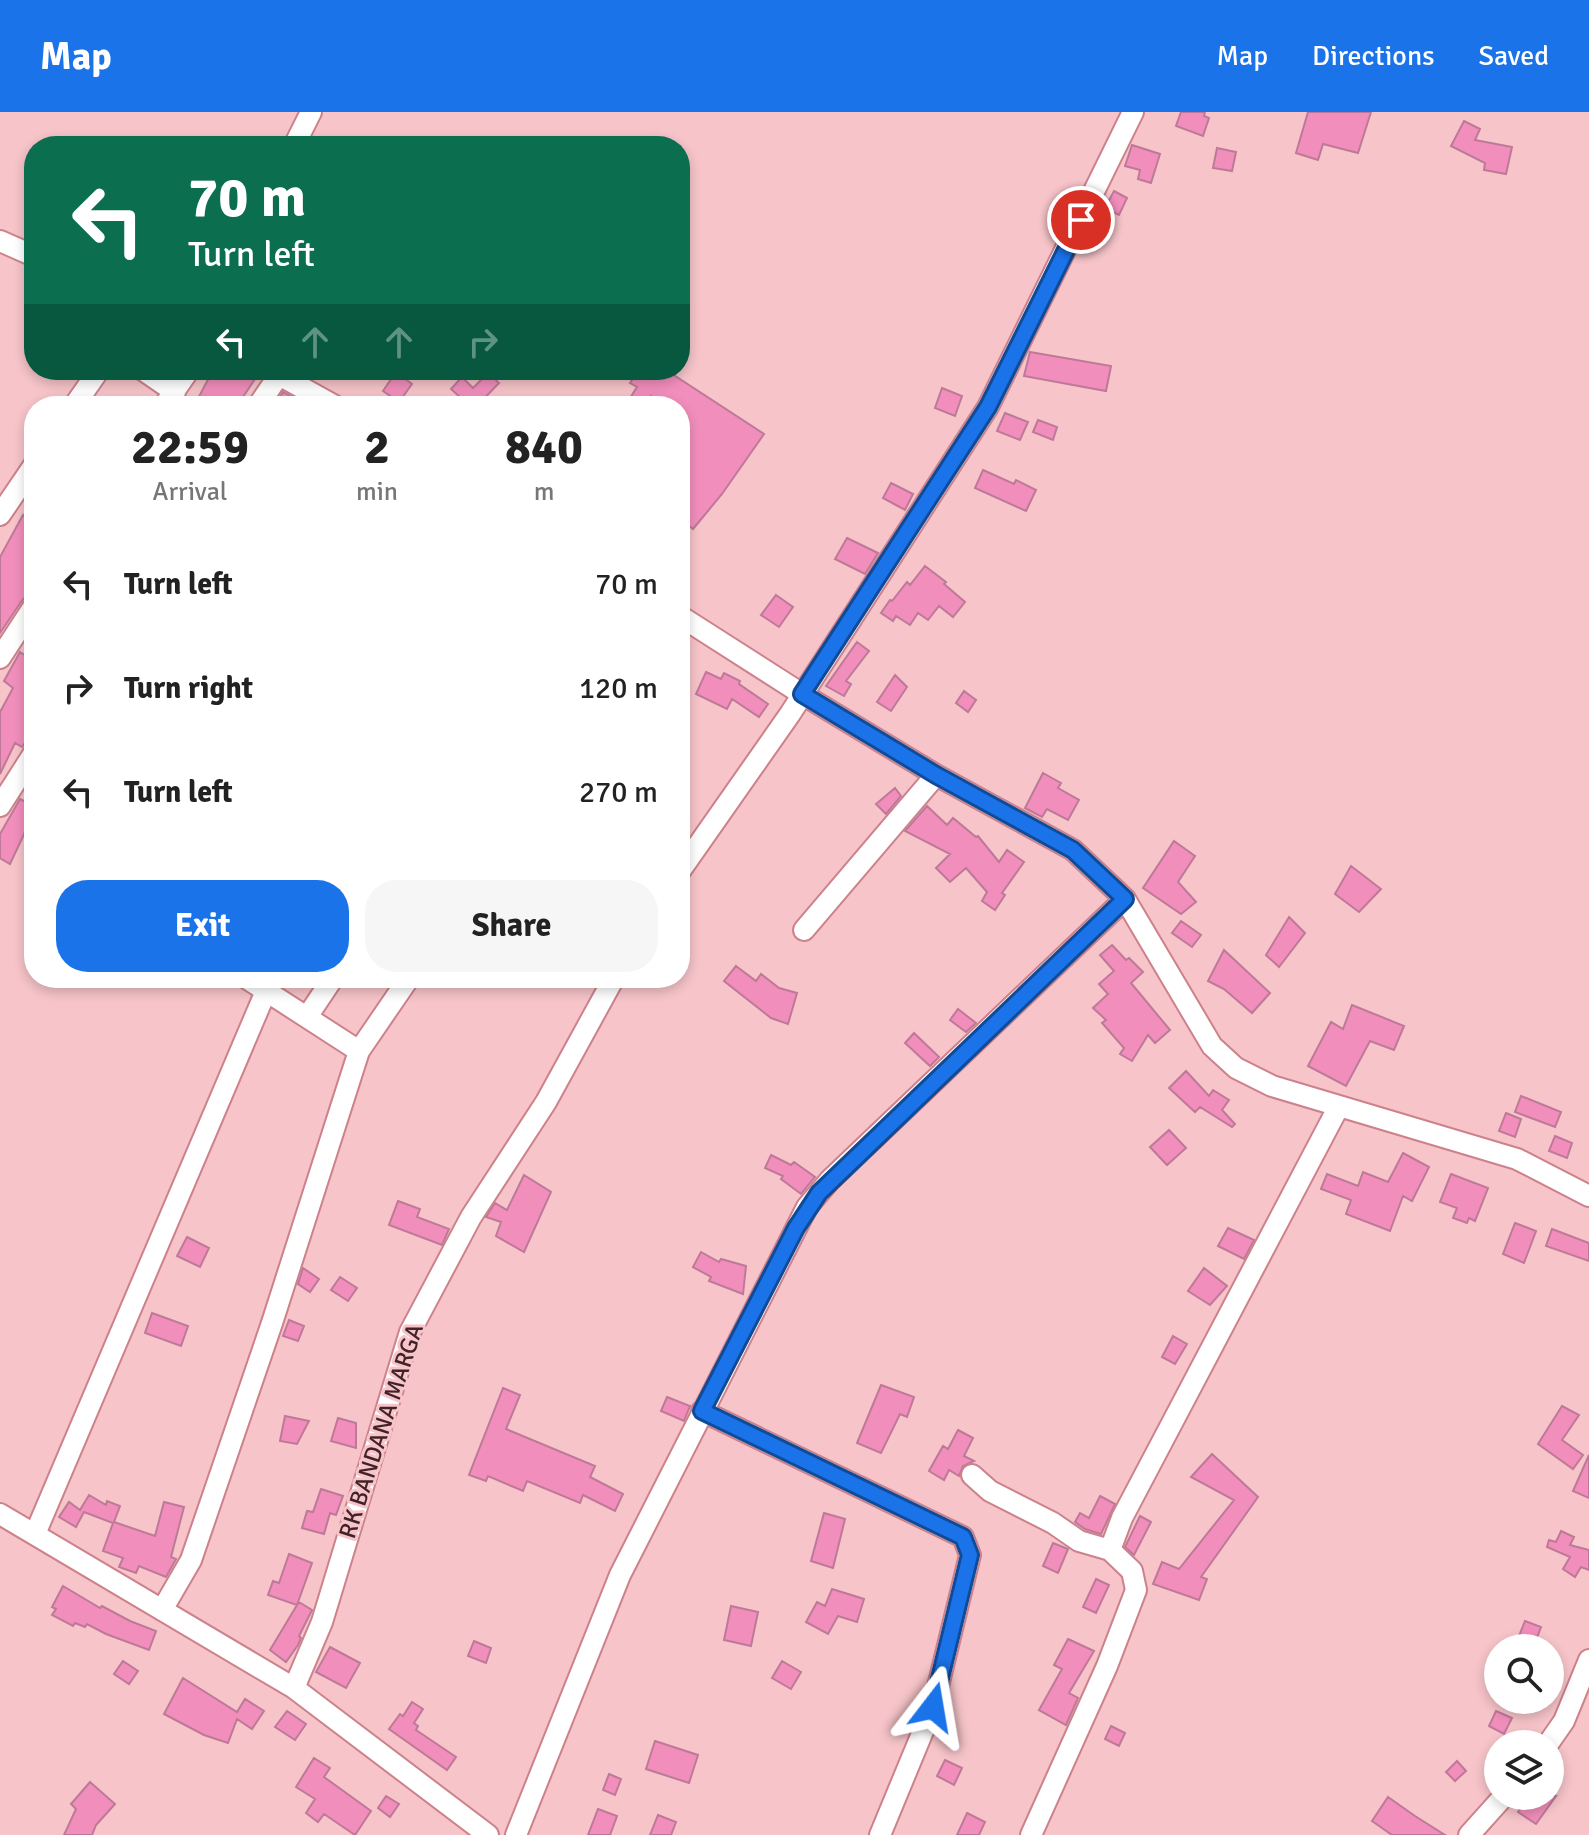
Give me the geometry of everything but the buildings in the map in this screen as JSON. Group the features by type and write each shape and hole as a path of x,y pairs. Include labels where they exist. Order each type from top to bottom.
{"street":[{"path":"299,136 311,112"},
{"path":"690,856 802,694 988,407 1133,112"},
{"path":"0,241 24,252"},
{"path":"152,380 167,396"},
{"path":"289,380 317,396"},
{"path":"0,515 24,480"},
{"path":"0,658 24,621"},
{"path":"690,622 936,775 1073,850 1125,899 1212,1046 1236,1068 1272,1086 1517,1159 1589,1196"},
{"path":"0,806 24,769"},
{"path":"804,930 936,775"},
{"path":"516,1835 620,1575 784,1250 815,1198 830,1180 1125,899"},
{"path":"261,988 359,1051"},
{"path":"307,1017 326,988"},
{"path":"162,1610 191,1560 272,1323 359,1051 402,988"},
{"name":"RK BANDANA MARGA","path":"294,1688 322,1622 410,1332 471,1217 546,1102 609,988"},
{"path":"35,1534 266,991"},
{"path":"1110,1550 1122,1518 1339,1106"},
{"path":"702,1411 937,1523 963,1537 967,1546 970,1555 933,1707 880,1835"},
{"path":"972,1475 990,1491 1053,1523 1079,1541 1110,1550 1132,1571 1136,1590 1107,1666 1031,1835"},
{"path":"0,1514 294,1688 488,1835"},
{"path":"1558,1730 1589,1660"},
{"path":"1469,1835 1491,1810"}],"route":[{"path":"933,1707 970,1555 963,1537 702,1411 807,1207 830,1180 1125,899 1073,850 936,775 802,694 988,407 1081,220"}]}
